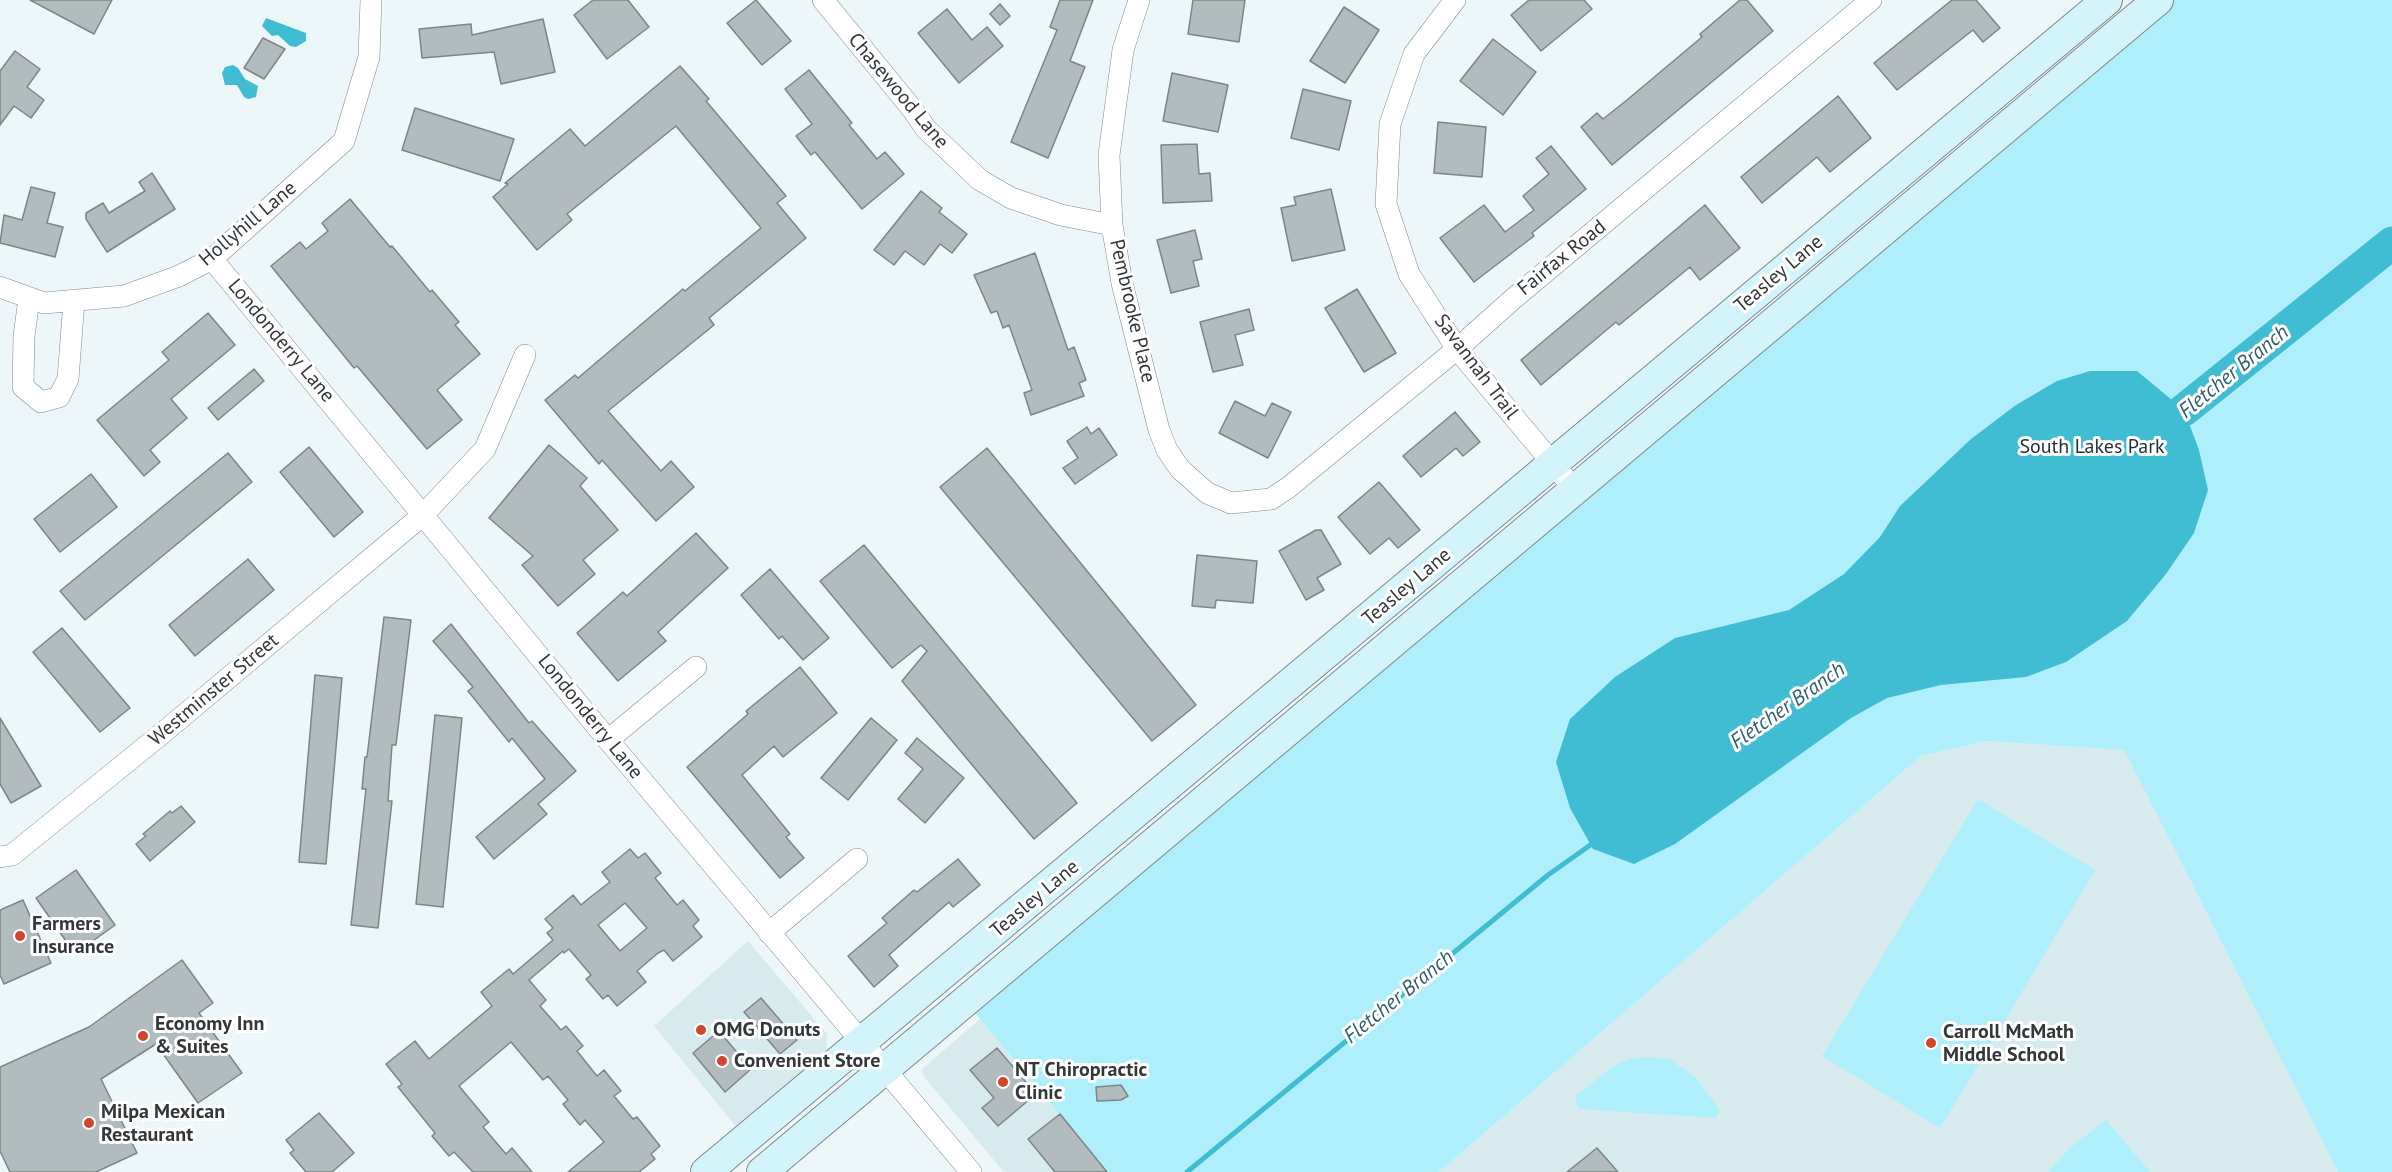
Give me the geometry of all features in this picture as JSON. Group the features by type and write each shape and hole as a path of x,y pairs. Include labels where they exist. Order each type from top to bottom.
{"main road":[{"name":"Teasley Lane","path":"706,1172 863,1044 2107,0"},
{"name":"Teasley Lane","path":"762,1172 2158,0"}],"street":[{"name":"Hollyhill Lane","path":"0,287 44,303 124,296 179,276 212,259 344,141 369,57 371,0"},
{"name":"Chasewood Lane","path":"824,0 914,110 926,129 980,180 1011,198 1061,215 1112,225"},
{"name":"Pembrooke Place","path":"1138,0 1123,50 1109,155 1112,225 1122,283 1159,430 1167,450 1180,470 1207,493 1231,502 1247,502"},
{"name":"Savannah Trail","path":"1455,0 1414,54 1390,124 1386,204 1409,274 1457,349 1575,490"},
{"name":"Fairfax Road","path":"1247,502 1271,499 1289,487 1457,349 1513,299 1871,0"},
{"name":"Londonderry Lane","path":"212,259 608,740 971,1172"},
{"path":"29,299 24,336 23,387 41,402 59,396 68,379 74,301"},
{"name":"Westminster Street","path":"0,856 12,855 159,736 423,515 485,448 525,355"},
{"path":"608,740 696,667"},
{"path":"770,933 857,859"}],"shaded area":[{"name":"Carroll McMath Middle School","path":"1986,741 2124,750 2338,1172 1439,1172 1921,756"},
{"path":"748,941 827,1034 826,1058 738,1129 654,1026"},
{"path":"980,1019 1108,1172 1004,1172 925,1078 921,1070"}],"green space":[{"name":"South Lakes Park","path":"2157,0 2392,0 2392,1172 2338,1172 2124,750 1986,741 1921,756 1439,1172 1108,1172 966,1002"},
{"path":"1978,799 2095,870 1940,1128 1822,1056"},
{"path":"1647,1057 1669,1059 1694,1076 1718,1107 1719,1112 1716,1118 1580,1109 1577,1105 1576,1096 1611,1068 1628,1059"},
{"path":"2106,1120 2150,1172 2048,1172 2070,1148"}],"water":[{"path":"266,18 306,33 306,41 296,47 290,46 278,35 272,36 262,26"},
{"path":"233,65 238,68 245,79 258,86 256,97 248,99 244,97 237,85 225,85 222,73 225,67"},
{"path":"2090,371 2137,371 2184,410 2199,450 2208,490 2194,533 2166,574 2127,621 2066,662 2026,677 1941,685 1887,698 1851,718 1675,844 1634,864 1593,849 1570,808 1556,762 1570,719 1615,677 1675,638 1789,610 1844,574 1880,537 1900,506 1971,439 2016,405 2057,381"}],"building":[{"path":"30,0 112,0 94,34"},
{"path":"593,0 628,0 649,27 607,59 574,15"},
{"path":"756,0 791,41 762,65 727,23"},
{"path":"1060,0 1093,0 1070,61 1085,67 1048,158 1011,142 1057,30 1050,27"},
{"path":"1193,0 1245,0 1239,42 1188,34"},
{"path":"1529,0 1584,0 1592,9 1541,51 1511,15"},
{"path":"1740,0 1747,0 1773,31 1612,165 1581,127 1597,113 1603,119 1627,100 1702,37 1700,34"},
{"path":"1952,0 1976,0 2000,28 1983,42 1973,30 1897,90 1874,63"},
{"path":"1000,4 1010,16 1000,25 990,14"},
{"path":"1344,7 1379,30 1345,83 1310,61"},
{"path":"947,9 972,40 987,27 1003,46 959,83 918,33"},
{"path":"543,19 555,72 501,84 494,52 422,58 419,29 471,24 472,35"},
{"path":"263,38 285,49 264,79 244,68"},
{"path":"1493,39 1536,72 1503,115 1460,81"},
{"path":"15,51 40,69 27,87 44,100 31,118 14,106 0,125 0,71"},
{"path":"680,66 709,99 706,101 786,196 777,203 806,238 709,318 714,325 608,411 661,471 671,461 694,487 656,521 602,460 599,464 545,400 575,375 578,378 683,289 685,291 761,228 676,126 567,214 572,220 537,250 493,197 508,184 505,183 570,129 585,146"},
{"path":"809,70 852,123 849,125 877,159 885,152 904,174 862,209 815,152 811,155 796,136 812,124 785,89"},
{"path":"1172,73 1228,85 1218,132 1163,121"},
{"path":"1303,89 1351,101 1339,150 1291,138"},
{"path":"1838,96 1871,138 1830,172 1817,157 1762,203 1741,177"},
{"path":"415,108 514,139 500,181 402,150"},
{"path":"1438,122 1486,127 1482,177 1434,173"},
{"path":"1197,144 1199,174 1210,173 1212,201 1163,203 1161,145"},
{"path":"1551,146 1586,189 1532,233 1534,236 1474,282 1440,238 1484,205 1505,232 1534,210 1523,196 1549,174 1536,158"},
{"path":"152,173 175,209 107,252 86,219 86,213 103,203 109,213 145,191 139,182"},
{"path":"31,187 55,193 47,223 63,227 55,257 0,243 4,215 22,220"},
{"path":"1331,189 1345,250 1292,261 1281,208 1296,205 1294,197"},
{"path":"921,191 942,208 939,212 967,234 952,253 940,244 924,265 905,251 894,265 874,250"},
{"path":"350,199 390,247 392,246 430,292 432,290 459,322 455,325 480,354 437,390 462,420 427,449 357,366 354,368 271,266 300,242 306,249 328,231 322,223"},
{"path":"1705,205 1740,248 1700,280 1690,267 1619,325 1616,322 1541,385 1521,360"},
{"path":"1195,230 1202,259 1193,261 1199,286 1171,293 1157,240"},
{"path":"1035,253 1068,350 1074,347 1086,380 1079,383 1084,396 1031,415 1024,393 1032,390 1009,325 1003,328 997,311 991,313 974,275"},
{"path":"1357,289 1396,353 1364,372 1325,308"},
{"path":"1249,309 1254,330 1235,335 1243,365 1213,372 1200,322"},
{"path":"208,313 235,345 171,399 187,418 150,450 160,462 144,476 97,420 169,360 162,352"},
{"path":"254,369 264,381 218,420 208,408"},
{"path":"1235,401 1265,416 1272,403 1291,412 1268,458 1219,433"},
{"path":"1455,412 1480,442 1463,456 1456,448 1421,477 1403,456"},
{"path":"1087,427 1091,434 1099,428 1117,455 1075,484 1063,468 1078,458 1067,441"},
{"path":"549,445 587,478 580,486 618,530 583,560 595,574 558,606 522,565 533,556 489,518"},
{"path":"309,447 363,512 334,537 280,472"},
{"path":"987,448 1196,705 1152,741 940,487"},
{"path":"228,453 252,482 85,620 60,591"},
{"path":"91,474 117,507 60,552 34,519"},
{"path":"1379,482 1420,530 1398,548 1389,538 1370,554 1338,517"},
{"path":"1316,530 1321,530 1341,564 1317,578 1324,590 1306,600 1279,551"},
{"path":"696,533 728,568 658,632 666,641 618,681 577,633 623,592 627,596"},
{"path":"864,545 1077,803 1034,839 902,681 927,651 921,645 892,668 820,581"},
{"path":"1197,555 1257,561 1253,603 1216,600 1215,608 1192,606"},
{"path":"248,559 274,590 195,656 169,625"},
{"path":"770,569 829,638 803,660 782,636 779,639 741,595"},
{"path":"384,617 411,620 396,745 392,745 388,801 392,801 378,928 351,925 366,789 362,789 365,757 367,757"},
{"path":"451,624 529,723 532,721 576,771 538,804 547,814 494,859 476,837 545,779 512,738 509,742 468,691 473,687 433,641"},
{"path":"62,628 130,708 100,732 33,652"},
{"path":"800,667 837,713 783,757 774,746 742,775 790,834 786,837 804,858 780,878 687,767 748,714 746,711"},
{"path":"315,675 342,678 326,864 299,862"},
{"path":"435,715 462,718 443,907 416,904"},
{"path":"0,718 41,786 11,803 0,784"},
{"path":"871,718 897,740 848,800 821,778"},
{"path":"917,738 964,778 925,823 898,799 923,769 905,753"},
{"path":"181,806 195,822 150,861 136,844 146,836 143,834 170,811 172,813"},
{"path":"630,849 638,858 645,853 661,873 655,878 677,905 683,900 699,920 693,926 702,937 673,961 664,950 658,953 637,971 646,982 617,1006 608,995 603,999 586,979 591,975 569,949 564,953 563,951 529,980 546,1000 540,1006 561,1030 566,1026 583,1046 577,1051 597,1076 604,1070 621,1091 614,1096 633,1119 637,1117 660,1146 651,1154 655,1159 639,1172 568,1172 604,1142 585,1120 580,1125 563,1104 568,1100 548,1076 543,1080 511,1042 459,1086 489,1122 483,1127 506,1154 512,1148 532,1172 473,1172 454,1152 449,1156 432,1136 435,1133 398,1087 402,1084 386,1064 415,1041 429,1059 492,1006 481,992 509,969 513,974 553,940 547,933 553,928 545,919 573,895 581,905 610,882 602,872","holes":["625,903 647,928 620,951 598,925"]},
{"path":"958,859 980,885 953,907 949,902 889,955 898,966 874,987 848,956 887,923 882,918 914,890 917,892"},
{"path":"76,870 115,925 75,954 36,898"},
{"name":"Farmers Insurance","path":"23,900 51,963 4,984 0,975 0,910"},
{"name":"Economy Inn & Suites","path":"182,960 213,1003 199,1013 242,1073 198,1103 156,1044 101,1079 137,1153 96,1172 10,1172 0,1151 0,1067 89,1027"},
{"path":"761,998 797,1040 780,1054 744,1012"},
{"name":"Convenient Store","path":"719,1031 751,1069 725,1092 693,1053"},
{"name":"NT Chiropractic Clinic","path":"997,1048 1036,1094 998,1126 982,1108 994,1098 970,1070"},
{"path":"1121,1085 1128,1096 1121,1100 1097,1101 1096,1087"},
{"path":"319,1113 354,1153 332,1172 306,1172 290,1153 294,1150 286,1140"},
{"path":"1060,1114 1107,1172 1055,1172 1028,1139"},
{"path":"1597,1148 1618,1172 1567,1172"}],"waterway":[{"name":"Fletcher Branch","path":"2184,410 2392,243"},
{"name":"Fletcher Branch","path":"1187,1172 1548,875 1596,841"}],"place":[{"name":"Farmers Insurance","path":"20,936"},
{"name":"OMG Donuts","path":"701,1030"},
{"name":"Economy Inn & Suites","path":"143,1036"},
{"name":"Carroll McMath Middle School","path":"1931,1043"},
{"name":"Convenient Store","path":"722,1061"},
{"name":"NT Chiropractic Clinic","path":"1003,1082"},
{"name":"Milpa Mexican Restaurant","path":"89,1123"}]}
